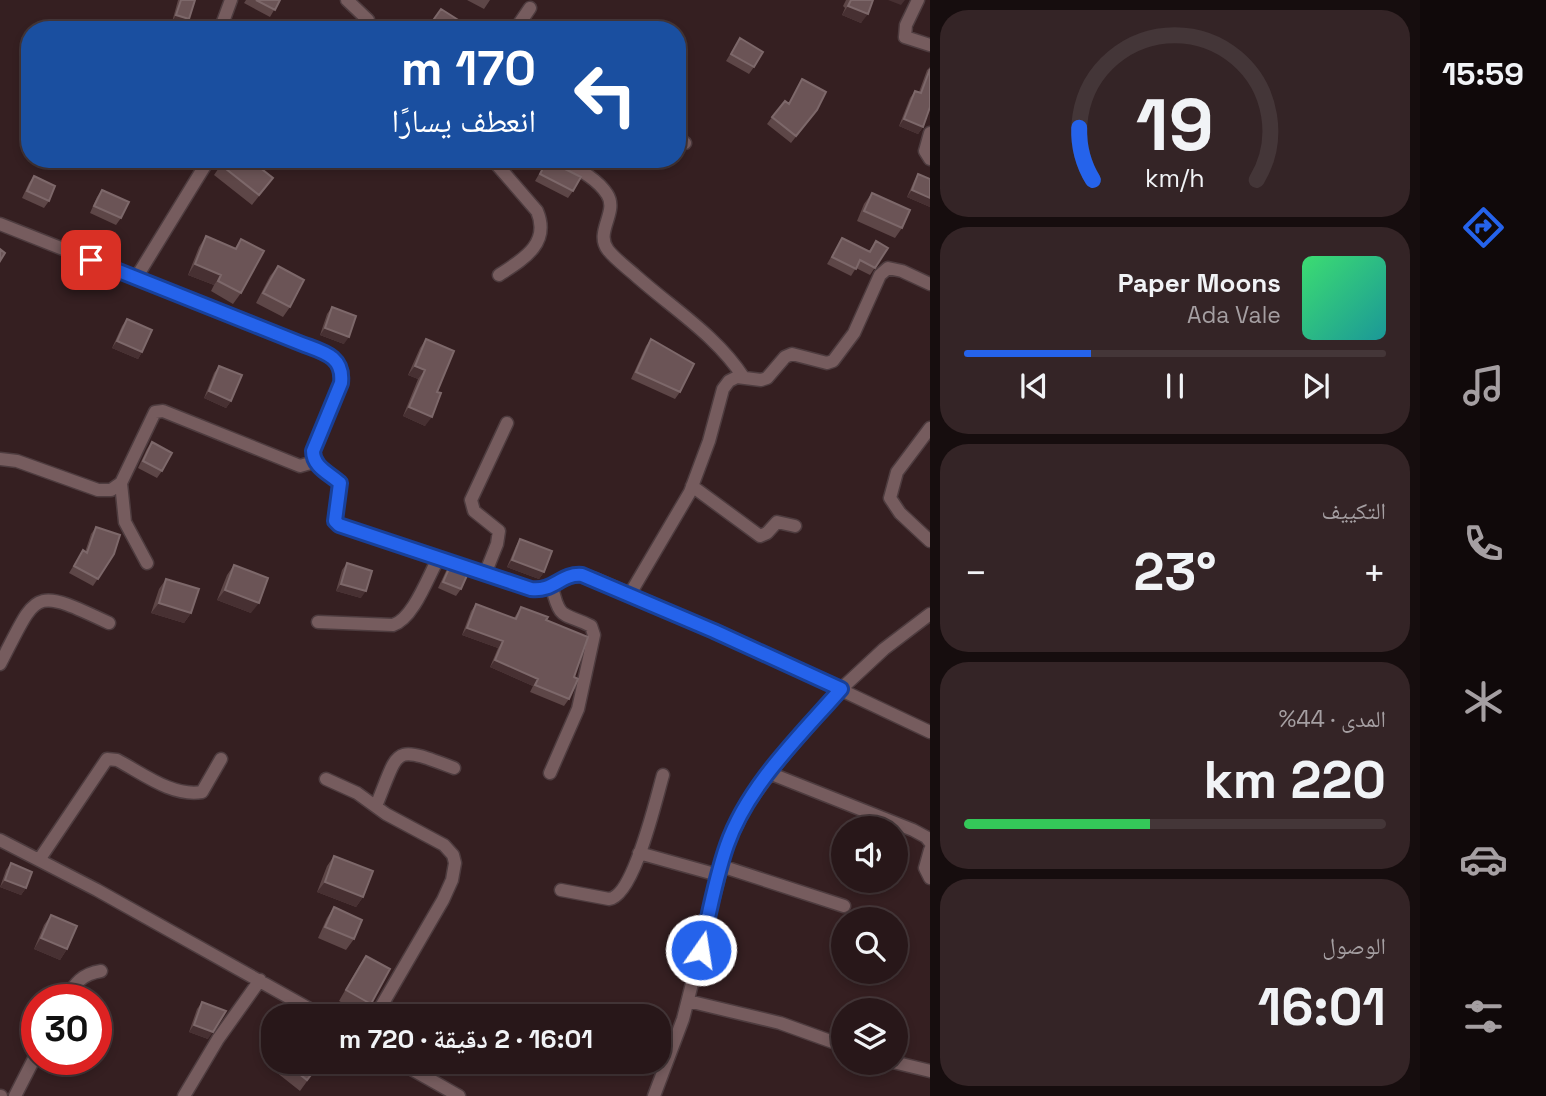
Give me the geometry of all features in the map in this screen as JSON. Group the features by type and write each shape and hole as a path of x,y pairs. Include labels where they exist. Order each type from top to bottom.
{"street":[{"path":"223,21 231,0"},
{"path":"348,0 368,21"},
{"path":"918,0 906,25 905,37 930,45"},
{"path":"521,21 530,8"},
{"path":"930,133 925,151 930,159"},
{"path":"136,278 203,168"},
{"path":"499,275 530,253 540,234 541,220 537,211 500,168"},
{"path":"576,168 591,177 609,196 611,205 603,236 608,250 648,287 715,341 744,378"},
{"path":"0,224 302,344 333,359 342,372 341,383 313,451 314,462 340,483 335,521 339,525 531,589 552,587 570,575 582,575 841,689 930,732"},
{"path":"630,594 692,486 709,441 723,389 733,378 767,378 785,357 792,354 827,363 833,361 854,333 880,275 888,268 902,271 930,284"},
{"path":"0,459 17,461 98,490 111,490 121,483 151,418 159,411 300,466 314,462"},
{"path":"485,574 497,544 499,531 474,511 471,500 507,423"},
{"path":"930,428 897,472 890,498 900,513 930,541"},
{"path":"121,483 125,522 147,563"},
{"path":"692,486 760,536 767,533 777,522 795,526"},
{"path":"318,622 399,623 409,612 438,559"},
{"path":"550,773 578,709 594,635 591,626 566,616 559,610 552,587"},
{"path":"0,664 27,612 36,602 45,599 62,601 108,624"},
{"path":"653,1096 688,1001 719,871 735,826 746,806 769,773 841,689 884,649 930,614"},
{"path":"376,806 395,760 404,753 419,755 454,768"},
{"path":"39,860 107,760 117,760 176,790 194,794 202,792 208,785 221,758"},
{"path":"769,773 913,830 930,842"},
{"path":"561,890 614,898 623,890 639,853 663,775"},
{"path":"326,779 357,793 386,814 439,841 453,855 455,863 452,880 443,900 383,1004"},
{"path":"0,840 302,1004"},
{"path":"930,850 925,868 930,878"},
{"path":"639,853 719,871 844,906"},
{"path":"76,984 89,973 101,971"},
{"path":"184,1096 218,1039 260,980"},
{"path":"688,1001 780,1023 831,1041"},
{"path":"908,1066 930,1071"},
{"path":"420,1074 459,1096"},
{"path":"15,1096 26,1075"}],"building":[{"path":"181,0 195,0 189,19 176,15"},
{"path":"256,0 280,0 275,10"},
{"path":"851,0 873,0 868,14 848,6"},
{"path":"441,9 460,21 433,21"},
{"path":"740,38 763,52 754,67 731,54"},
{"path":"930,69 930,107 923,127 904,119 915,91 921,93"},
{"path":"802,79 826,92 817,110 796,136 772,117 785,101 789,104"},
{"path":"225,168 260,168 273,178 259,195"},
{"path":"543,168 563,168 581,177 573,191 540,174"},
{"path":"918,174 930,179 930,198 912,190"},
{"path":"34,176 55,186 49,201 27,191"},
{"path":"102,190 129,202 121,218 94,206"},
{"path":"872,193 910,210 902,228 864,211"},
{"path":"206,236 236,249 241,239 264,251 241,293 218,281 221,275 195,264"},
{"path":"842,238 870,252 876,241 888,248 875,268 860,260 856,269 832,257"},
{"path":"278,266 304,280 290,307 263,293"},
{"path":"332,307 356,316 349,337 325,328"},
{"path":"127,319 152,330 142,352 117,341"},
{"path":"426,339 454,351 437,392 441,393 432,417 409,407 425,370 415,366"},
{"path":"651,339 694,364 680,392 636,372"},
{"path":"219,366 242,375 231,401 209,391"},
{"path":"152,442 172,453 162,471 143,461"},
{"path":"96,527 120,535 114,554 98,579 74,566 83,550 87,553"},
{"path":"520,539 552,551 544,572 512,560"},
{"path":"347,563 372,571 366,591 341,584"},
{"path":"451,564 469,571 461,589 443,582"},
{"path":"234,565 268,578 259,603 225,590"},
{"path":"166,579 199,589 191,613 159,603"},
{"path":"476,604 516,619 521,607 588,637 574,677 578,679 569,699 535,685 538,679 495,660 503,641 467,628"},
{"path":"334,856 373,871 363,897 325,882"},
{"path":"11,863 32,872 26,888 5,880"},
{"path":"334,907 362,920 354,939 325,927"},
{"path":"51,915 77,926 67,949 41,938"},
{"path":"366,956 390,969 371,1004 346,990"},
{"path":"202,1002 226,1011 213,1032 194,1025"},
{"path":"299,1074 312,1074 307,1080"}],"route":[{"path":"91,260 326,353 339,365 342,372 341,383 313,456 314,462 340,483 335,521 344,528 531,589 552,587 562,579 576,574 595,579 841,689 778,762 746,806 727,845 701,950"}]}
